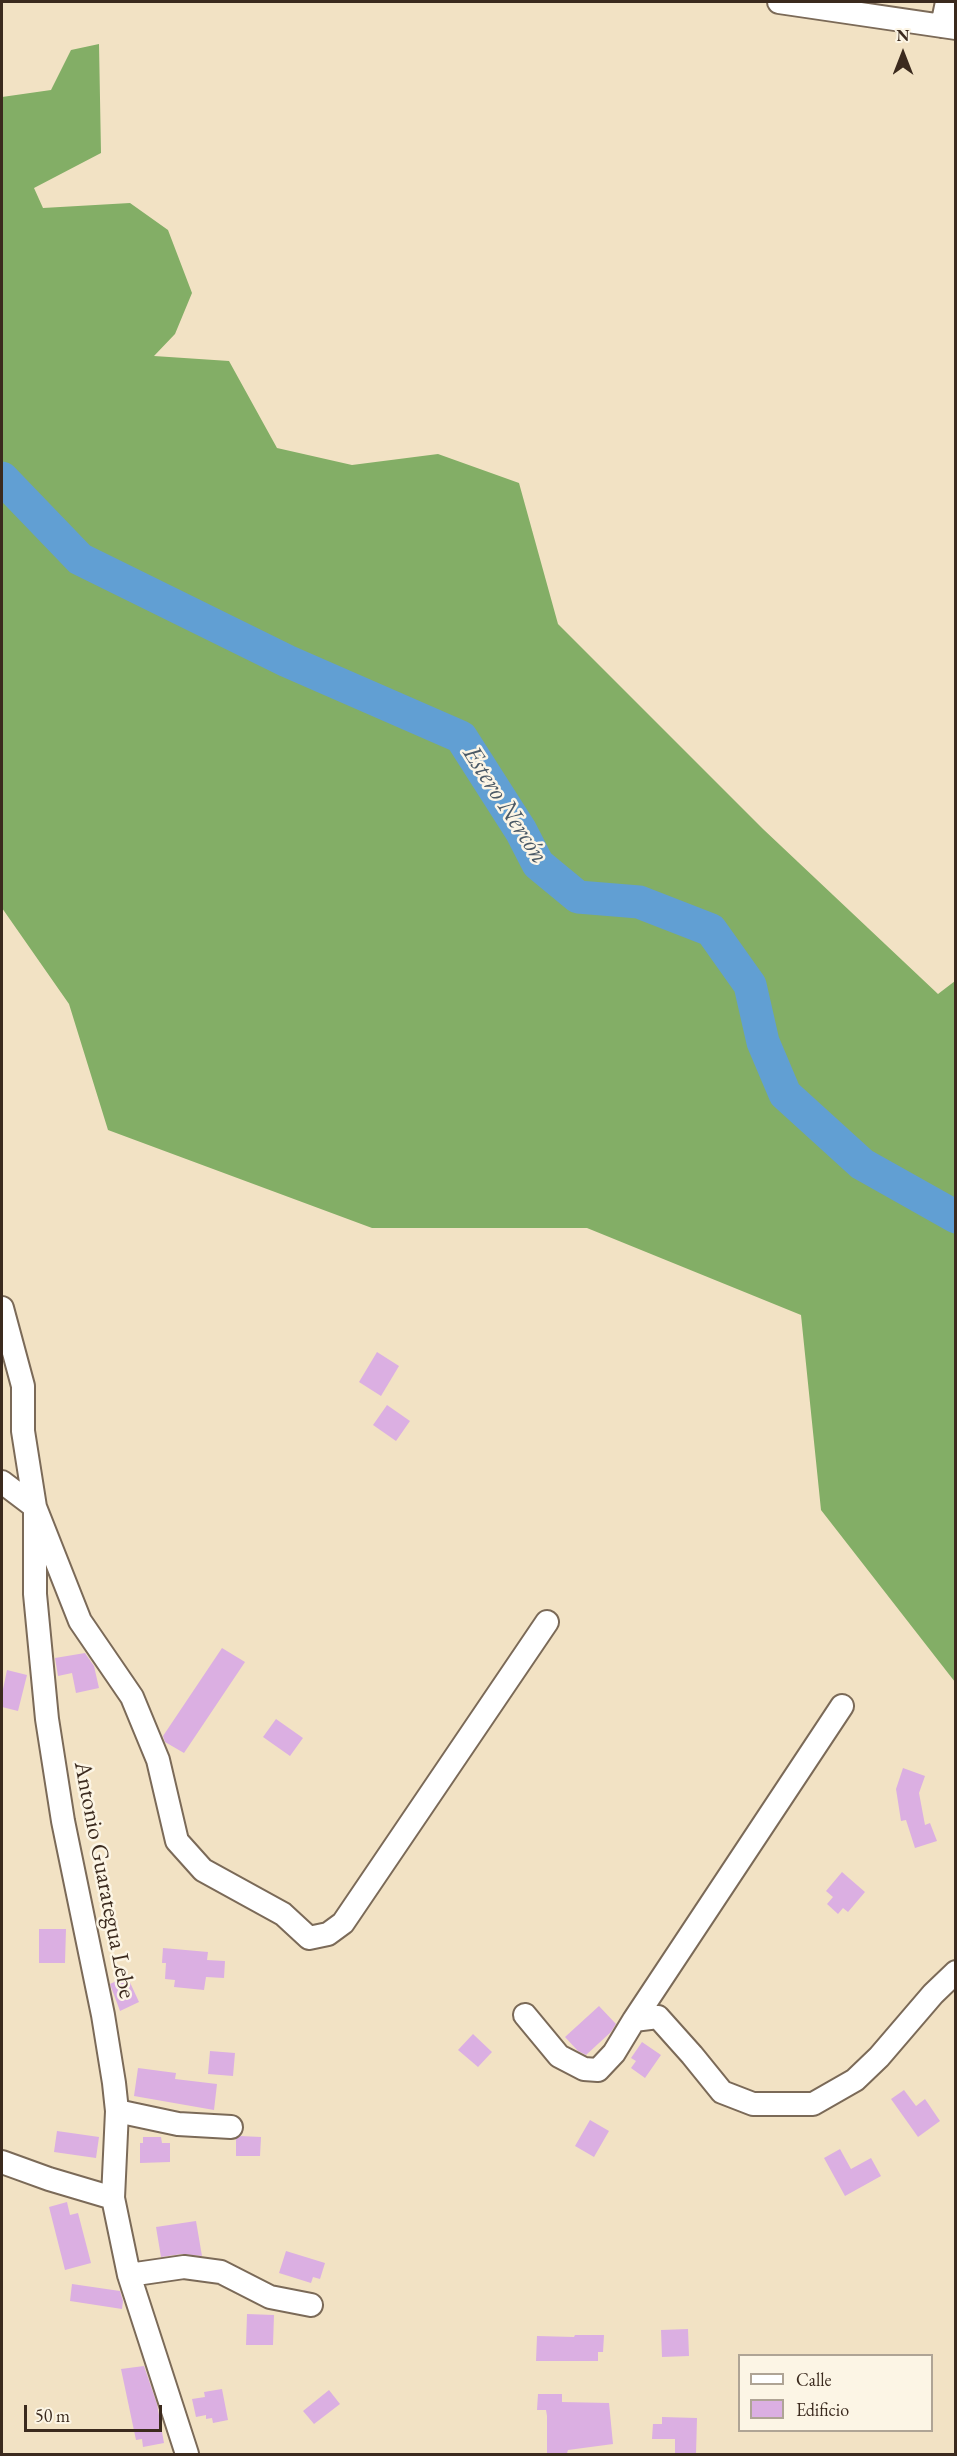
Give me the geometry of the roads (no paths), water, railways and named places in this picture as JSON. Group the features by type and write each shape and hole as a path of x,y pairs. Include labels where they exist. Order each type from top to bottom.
{"street":[{"path":"779,2 949,27 947,2"},
{"name":"Antonio Guarategua Lebe","path":"2,1308 23,1386 23,1431 35,1507 35,1594 47,1719 63,1821 103,2014 117,2110 113,2198 129,2275 187,2454"},
{"path":"2,1482 35,1507 80,1621 132,1697 158,1760 177,1841 203,1870 283,1914 309,1938 328,1934 343,1923 548,1622"},
{"path":"525,2015 559,2056 584,2069 598,2070 614,2053 842,1706"},
{"path":"634,2020 658,2017 722,2092 753,2104 813,2104 855,2080 879,2057 933,1994 956,1972"},
{"path":"117,2110 178,2124 231,2127"},
{"path":"2,2162 113,2198"},
{"path":"129,2275 184,2267 221,2272 270,2297 310,2305"}],"waterway":[{"name":"Estero Nercón","path":"2,478 80,559 287,661 461,737 521,831 538,864 578,897 639,902 711,930 750,985 763,1042 785,1094 862,1164 956,1217"}]}
